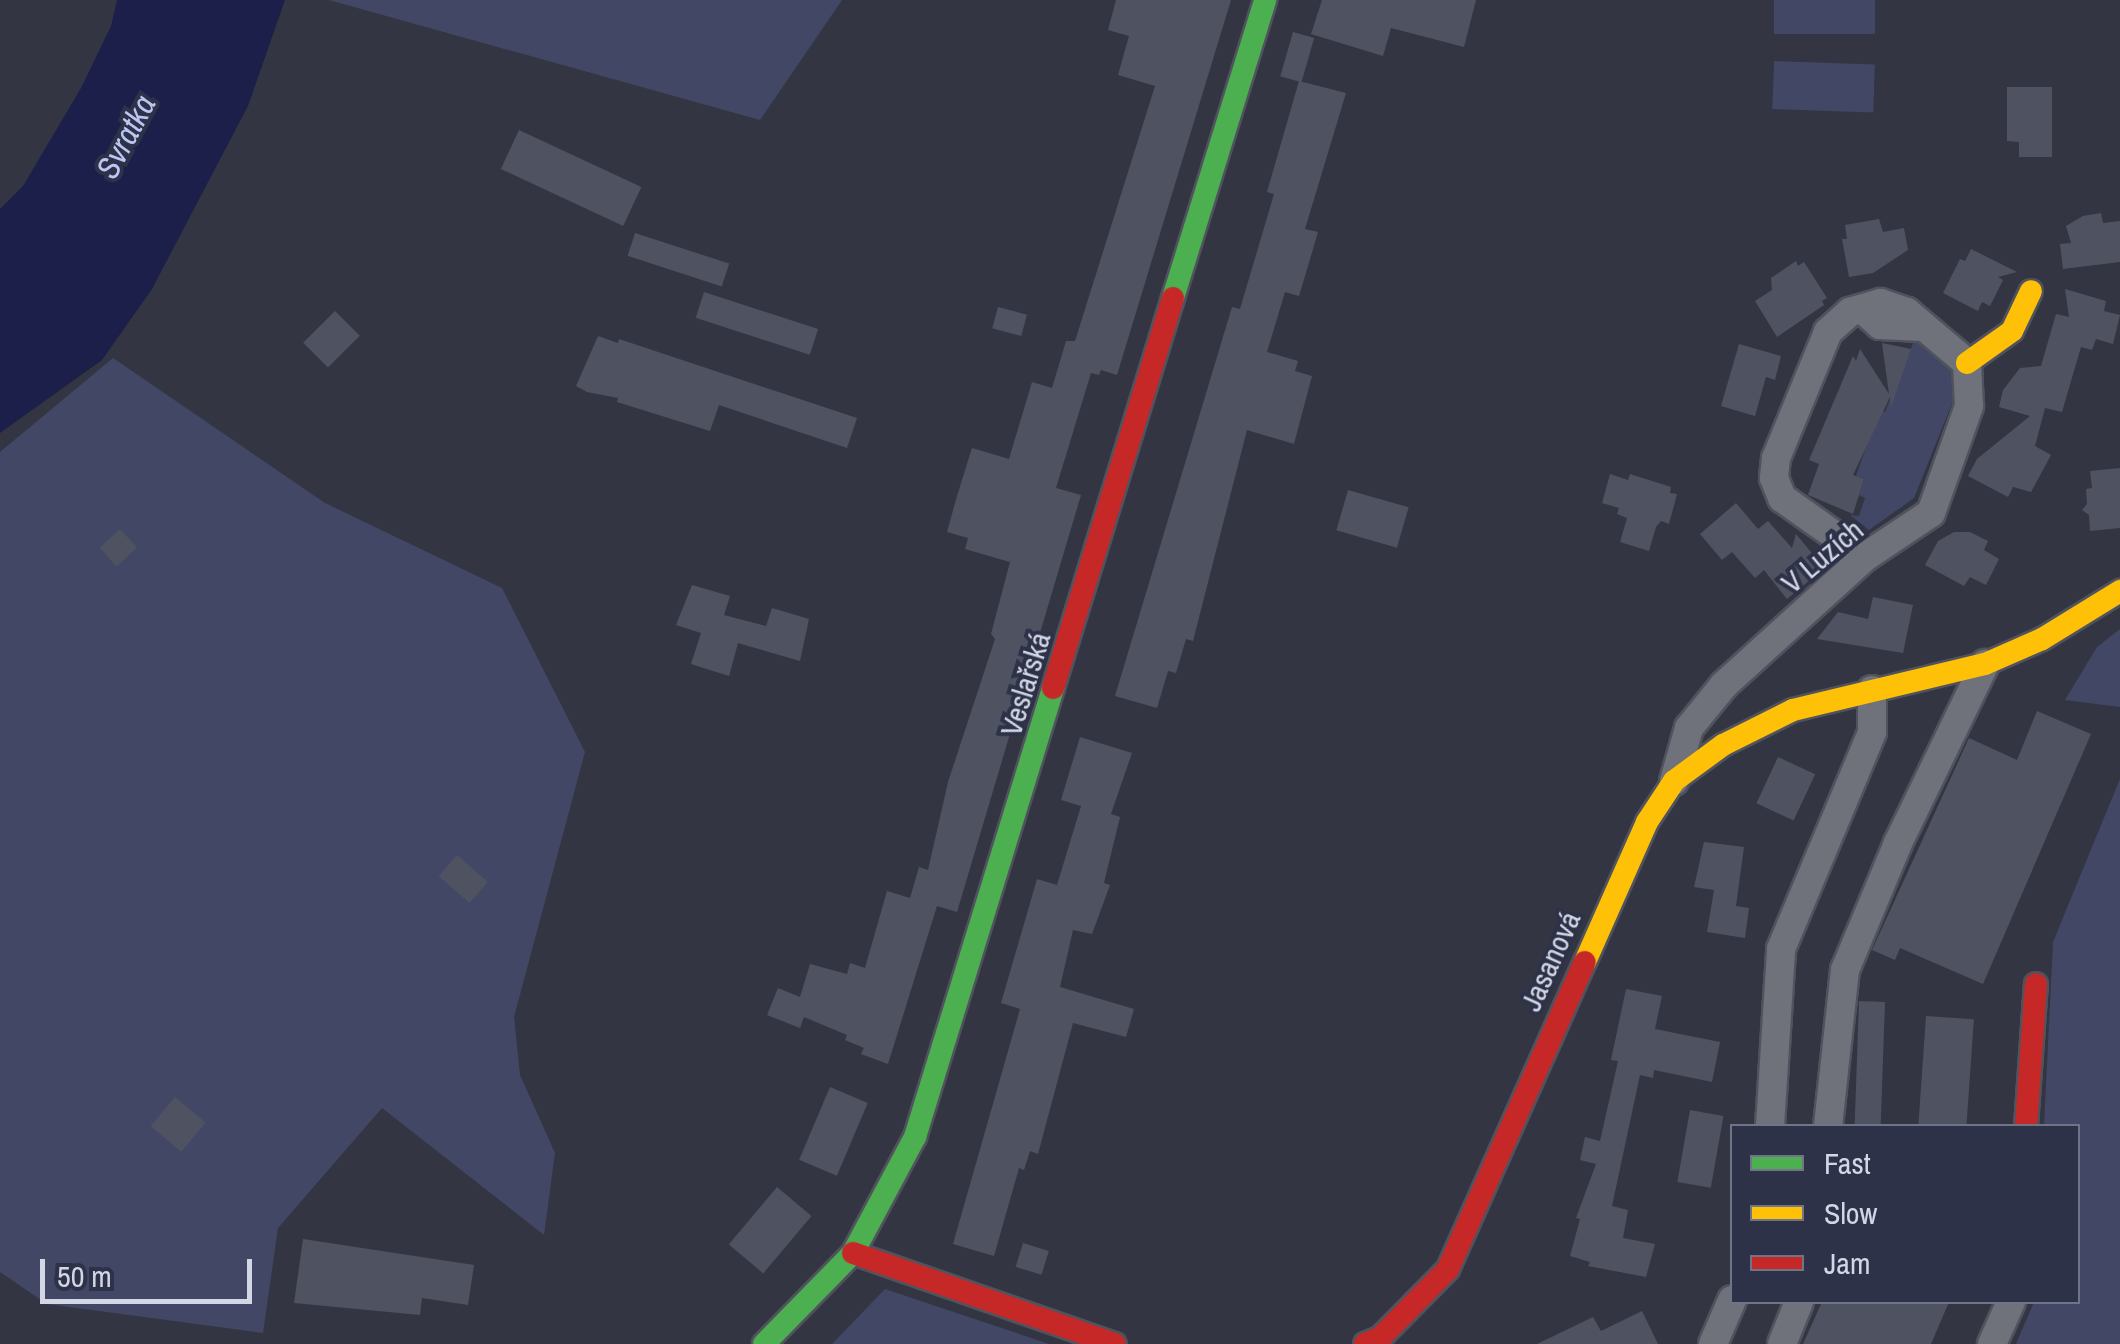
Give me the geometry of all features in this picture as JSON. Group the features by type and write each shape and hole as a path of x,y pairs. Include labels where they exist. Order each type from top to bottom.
{"street":[{"name":"Veslařská","path":"764,1344 854,1252 915,1137 1264,0"},
{"path":"1967,363 2012,332 2032,291"},
{"name":"V Luzích","path":"1674,781 1689,728 1724,685 1865,557 1931,513 1969,406 1967,363 1907,312 1881,302 1837,320 1828,332 1776,458 1774,478 1782,498 1840,539"},
{"name":"Jasanová","path":"1365,1344 1380,1338 1448,1269 1646,822 1674,781 1723,745 1792,710 1985,664 2042,639 2120,591"},
{"path":"1828,1124 1844,970 1898,843 1985,664"},
{"path":"1770,1124 1781,950 1872,732 1872,690"},
{"path":"2026,1124 2036,984"},
{"path":"854,1252 886,1268 1115,1344"},
{"path":"1713,1344 1730,1304"},
{"path":"1782,1344 1798,1304"},
{"path":"1992,1344 2009,1304"}],"shaded area":[{"path":"329,0 842,0 760,120"},
{"path":"1774,0 1875,0 1875,34 1774,34"},
{"path":"1774,61 1875,65 1873,112 1772,109"},
{"path":"1914,341 1943,355 1954,377 1953,401 1914,498 1869,530 1850,515 1859,516 1865,498 1859,495 1864,479 1856,476 1879,410 1885,412"},
{"path":"113,358 325,503 502,588 585,752 514,1017 520,1075 555,1153 544,1235 382,1108 278,1228 263,1333 47,1304 0,1272 0,452"},
{"path":"2120,629 2120,707 2065,700 2097,647"},
{"path":"2120,779 2120,1344 2016,1344 2033,1304 2080,1304 2080,1124 2044,1124 2053,942"},
{"path":"885,1289 1049,1344 832,1344"}],"water":[{"name":"Svratka","path":"117,0 285,0 248,106 152,289 102,360 0,433 0,209 23,186 81,88 111,26"}],"building":[{"path":"1116,0 1231,0 1117,375 1101,370 1099,375 1091,373 1056,488 1081,495 957,912 937,906 888,1064 861,1054 864,1048 845,1040 847,1035 804,1017 800,1028 767,1015 778,988 800,997 810,964 847,974 850,963 865,968 887,891 910,898 919,867 928,870 948,782 995,639 991,634 1010,562 965,549 968,538 947,532 957,496 972,448 1009,459 1032,382 1052,388 1066,341 1075,341 1155,86 1118,75 1129,36 1108,30"},
{"path":"1322,0 1476,0 1464,47 1391,28 1383,56 1311,34"},
{"path":"1293,32 1314,38 1301,82 1280,76"},
{"path":"1299,81 1346,93 1305,229 1318,232 1299,296 1285,292 1267,352 1298,361 1295,371 1312,376 1294,444 1247,430 1193,641 1186,639 1176,673 1168,671 1157,708 1115,696 1232,307 1240,309 1274,194 1267,192"},
{"path":"2007,87 2052,87 2052,157 2019,157 2019,142 2007,141"},
{"path":"519,130 641,187 623,226 501,169"},
{"path":"2101,213 2103,223 2120,221 2120,262 2063,269 2060,244 2071,243 2066,226 2083,216"},
{"path":"1879,219 1883,232 1904,228 1908,250 1873,273 1849,277 1842,239 1847,239 1845,225"},
{"path":"635,233 729,264 722,286 628,256"},
{"path":"1971,249 2017,272 1998,277 2003,280 1990,306 1982,302 1978,311 1943,293 1960,259 1965,261"},
{"path":"1796,261 1798,266 1804,262 1827,298 1822,301 1824,305 1777,337 1755,301 1772,290 1771,278"},
{"path":"2065,289 2106,301 2104,311 2120,315 2113,344 2096,339 2092,350 2081,347 2062,412 2045,408 2035,446 2051,455 2031,492 2013,487 2008,497 1968,476 1977,459 2030,416 1999,407 2003,390 2020,368 2041,366 2056,314 2069,317"},
{"path":"704,292 818,329 810,355 696,318"},
{"path":"998,307 1027,315 1021,336 992,328"},
{"path":"335,311 360,336 328,368 303,343"},
{"path":"598,336 618,343 619,339 857,418 847,448 719,405 710,431 617,402 618,398 587,392 576,386"},
{"path":"1882,343 1911,349 1891,407 1890,397 1853,475 1864,479 1853,514 1808,495 1819,464 1809,460 1853,356 1856,361 1860,349 1889,394"},
{"path":"1739,344 1781,356 1775,380 1766,377 1755,416 1721,406"},
{"path":"2120,468 2120,528 2090,531 2089,515 2082,510 2087,504 2086,489 2092,488 2090,471"},
{"path":"1610,474 1628,480 1630,474 1671,487 1670,493 1677,494 1669,524 1661,521 1656,527 1649,551 1620,542 1627,518 1617,514 1619,508 1602,503"},
{"path":"1348,490 1409,507 1397,548 1336,530"},
{"path":"1736,503 1758,529 1768,521 1792,548 1796,534 1824,568 1787,599 1764,570 1755,578 1732,552 1722,560 1700,534"},
{"path":"120,529 137,547 117,566 100,548"},
{"path":"1954,532 1970,532 1988,541 1984,550 1999,559 1986,585 1970,577 1964,586 1925,565 1938,541"},
{"path":"692,585 730,596 724,615 766,626 772,608 809,619 800,661 738,643 729,676 691,664 701,633 676,625"},
{"path":"1873,597 1913,605 1903,653 1817,639 1838,612 1868,619"},
{"path":"2037,711 2091,734 1983,984 1900,948 1895,960 1872,950 1969,738 2017,760"},
{"path":"1080,737 1132,753 1111,814 1120,817 1104,883 1110,885 1092,934 1073,930 1060,987 1134,1009 1126,1037 1073,1023 1038,1154 1030,1151 1024,1170 1019,1168 994,1256 953,1244 1020,1009 1001,1003 1037,879 1057,885 1081,806 1061,800"},
{"path":"1778,757 1815,774 1794,821 1756,803"},
{"path":"1704,842 1744,847 1736,906 1749,908 1745,938 1707,932 1714,890 1694,887"},
{"path":"457,855 488,882 470,903 439,876"},
{"path":"1626,989 1662,996 1655,1029 1720,1042 1712,1082 1654,1070 1653,1078 1640,1075 1612,1206 1628,1210 1623,1238 1655,1244 1646,1277 1588,1266 1590,1262 1570,1256 1580,1219 1576,1218 1596,1164 1580,1160 1585,1137 1600,1141 1618,1061 1611,1060"},
{"path":"1859,1001 1885,1002 1881,1124 1855,1124"},
{"path":"1926,1016 1974,1019 1967,1124 1918,1124"},
{"path":"830,1087 868,1103 837,1176 799,1160"},
{"path":"175,1097 206,1123 181,1152 151,1126"},
{"path":"1690,1110 1723,1116 1711,1188 1677,1182"},
{"path":"777,1187 811,1216 763,1273 729,1244"},
{"path":"303,1239 474,1265 468,1305 422,1298 420,1315 294,1303"},
{"path":"1023,1243 1049,1251 1042,1275 1016,1267"},
{"path":"1821,1304 1948,1304 1931,1344 1803,1344"},
{"path":"1642,1311 1658,1344 1537,1344 1593,1317 1601,1331"}],"traffic: fast":[{"path":"1173,298 1265,0"},
{"path":"764,1344 853,1253 915,1137 1053,688"}],"traffic: slow":[{"path":"1967,363 2012,331 2031,291"},
{"path":"1585,962 1647,822 1674,781 1723,745 1793,710 1985,664 2042,639 2120,591"}],"traffic: jam":[{"path":"1053,688 1173,298"},
{"path":"1365,1344 1380,1338 1448,1269 1585,962"},
{"path":"2026,1124 2036,984"},
{"path":"853,1253 1115,1344"}]}
